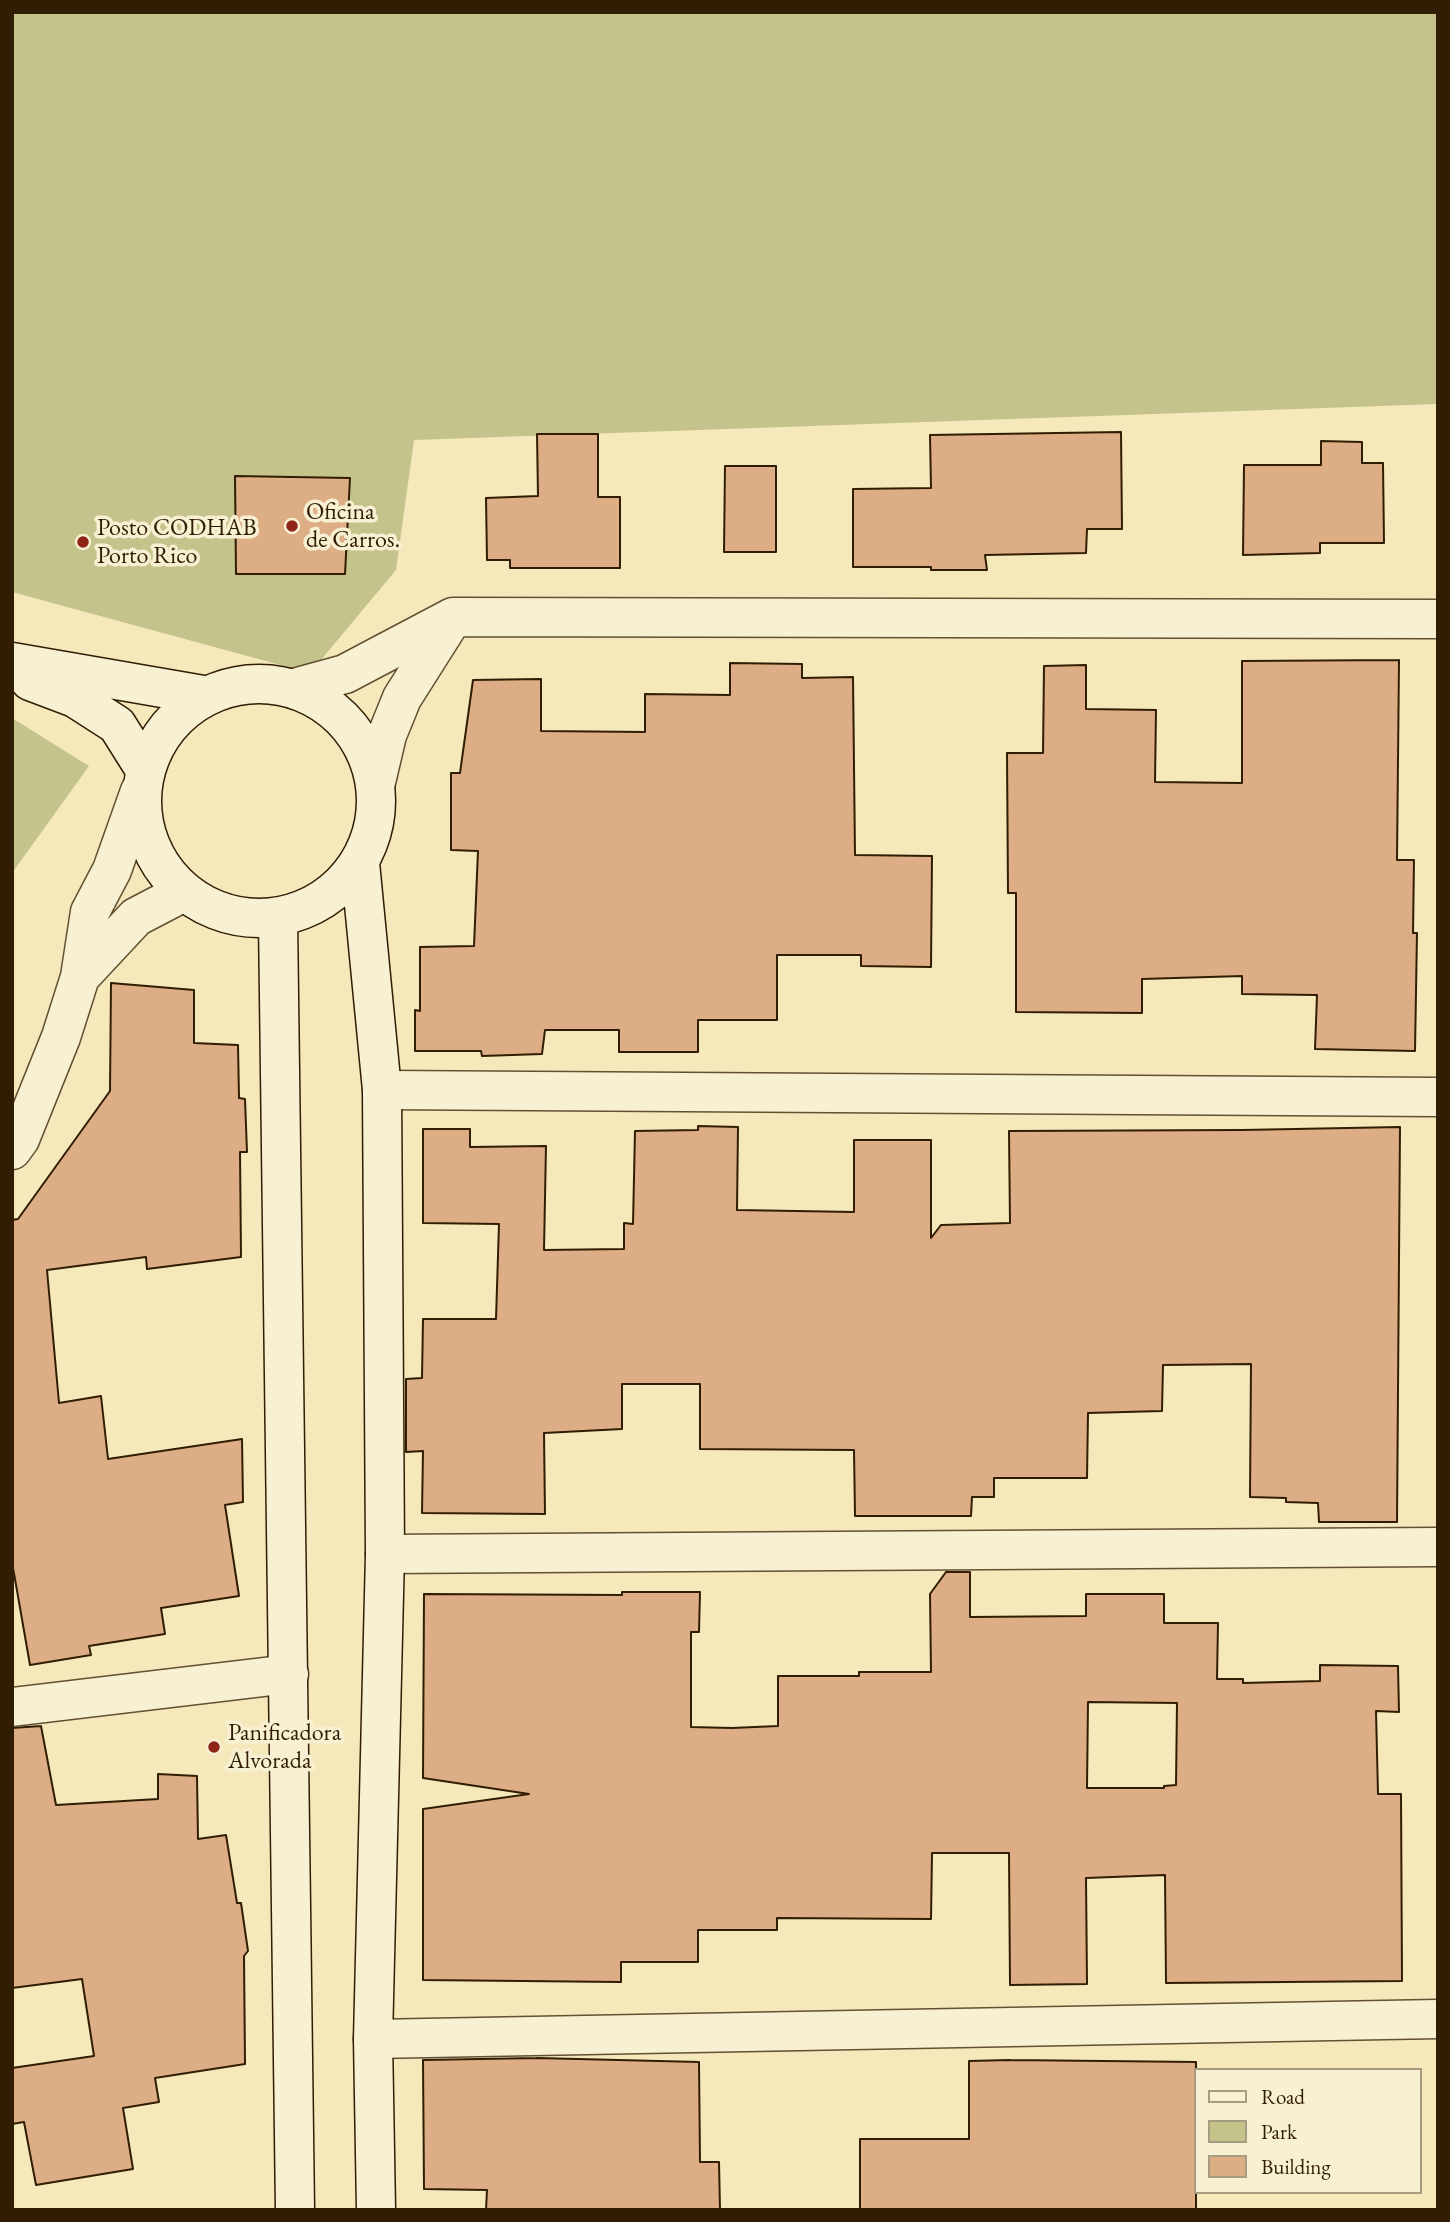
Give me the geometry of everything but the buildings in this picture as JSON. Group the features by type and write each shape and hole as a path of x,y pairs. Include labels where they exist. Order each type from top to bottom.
{"street":[{"path":"12,673 75,698 117,725 142,780 143,815 155,851 182,893 218,911 259,920 278,920 317,904 360,863 375,824 376,782 387,735 402,698 453,617"},
{"path":"12,1150 20,1139 48,1072 80,977 90,912 112,870 156,740 166,726 204,695 248,683 294,688 345,674 453,617 1438,619"},
{"path":"12,662 204,695"},
{"path":"294,688 334,711 362,742 376,782"},
{"path":"360,863 382,1090 385,1554 373,2039 376,2210"},
{"path":"80,977 136,917 182,893"},
{"path":"278,920 295,2210"},
{"path":"382,1090 1438,1097"},
{"path":"385,1554 1438,1547"},
{"path":"12,1707 289,1674"},
{"path":"373,2039 1438,2019"}],"green space":[{"path":"12,12 1438,12 1438,404 414,440 396,570 310,673 12,592"},
{"path":"12,718 89,766 12,873"}],"place":[{"name":"Oficina de Carros.","path":"292,526"},
{"name":"Posto CODHAB Porto Rico","path":"83,542"},
{"name":"Panificadora Alvorada","path":"214,1747"}]}
